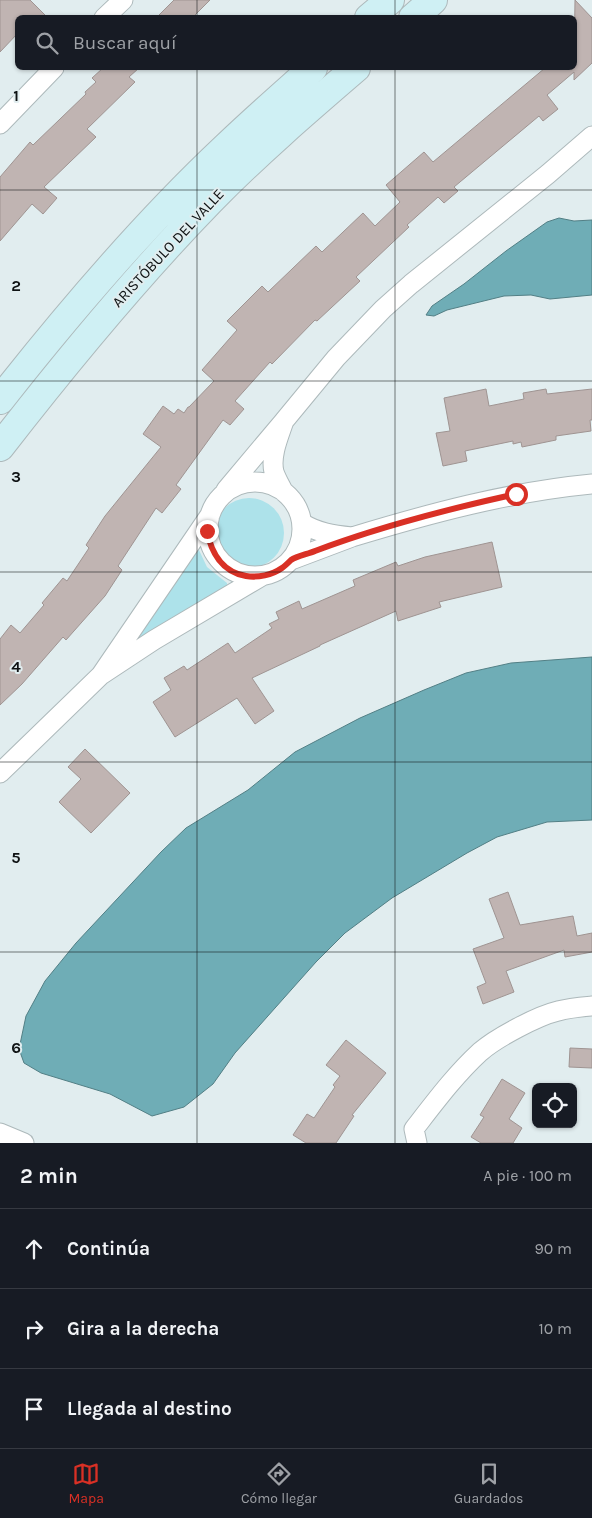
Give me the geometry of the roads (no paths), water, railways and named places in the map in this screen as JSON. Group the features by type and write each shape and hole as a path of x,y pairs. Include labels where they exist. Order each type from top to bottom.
{"street":[{"path":"107,15 123,0"},
{"path":"372,15 390,0"},
{"path":"416,15 433,0"},
{"path":"0,124 52,70"},
{"name":"ARISTÓBULO DEL VALLE","path":"0,400 98,281 165,208 225,148 311,70"},
{"name":"ARISTÓBULO DEL VALLE","path":"0,447 111,309 210,202 284,131 354,70"},
{"path":"101,675 221,496 336,358 383,309 411,284 548,174 592,136"},
{"path":"282,491 274,471 274,459 276,444 284,421"},
{"path":"0,773 101,675 154,640 262,576 283,568 291,560 298,549 302,536 302,523 292,500 282,491 271,485 257,482 244,483 231,488 221,496"},
{"path":"291,560 352,537 464,505 516,494 592,484"},
{"path":"210,515 207,531 210,547 219,561 231,571 246,576 262,576"},
{"path":"302,523 326,535 352,537"},
{"path":"412,1138 444,1089 480,1052 500,1038 557,1011 592,1006"},
{"path":"0,1133 24,1143"}]}
